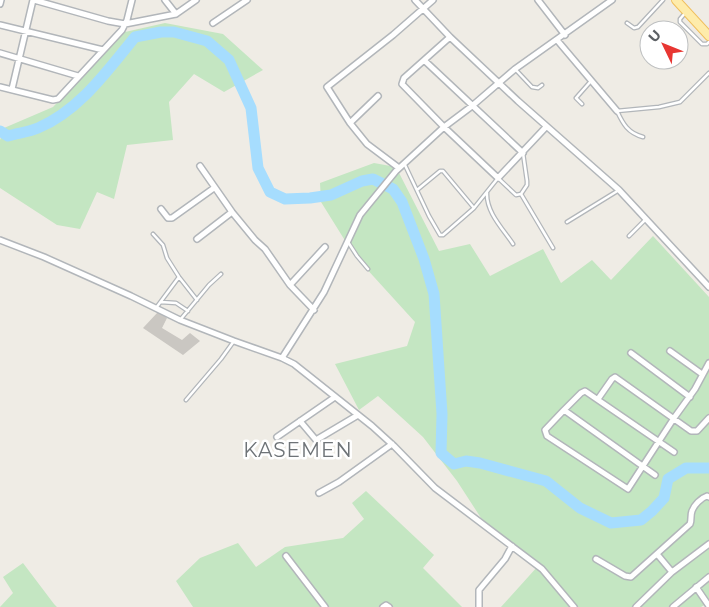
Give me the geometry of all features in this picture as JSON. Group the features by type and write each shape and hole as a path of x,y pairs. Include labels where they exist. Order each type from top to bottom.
{"main road":[{"path":"676,0 686,12 708,31"}],"street":[{"path":"0,4 1,0"},
{"path":"12,90 34,0 125,24 176,14 196,0"},
{"path":"0,87 56,100 125,24 132,0"},
{"path":"165,0 176,14"},
{"path":"213,23 247,0"},
{"path":"415,0 450,37 499,83 619,190 709,287"},
{"path":"397,170 367,144 328,90 328,85 433,0"},
{"path":"282,358 324,292 360,215 372,198 397,170 444,127 516,69 612,0"},
{"path":"541,1 565,34"},
{"path":"0,25 103,50"},
{"path":"450,37 404,78 402,84 498,178 546,126"},
{"path":"557,40 617,111"},
{"path":"0,53 78,76"},
{"path":"425,61 523,153"},
{"path":"350,123 378,96"},
{"path":"200,166 232,212 265,249 290,285 314,310"},
{"path":"161,209 168,218 172,218 214,188"},
{"path":"197,239 232,212"},
{"path":"0,240 44,257 180,320 294,364 392,444 434,488 542,569 574,607"},
{"path":"290,285 325,247"},
{"path":"670,351 702,374"},
{"path":"631,353 690,397"},
{"path":"674,452 658,442 598,399 583,392 545,430 545,434 549,438 627,489 642,465 658,442 674,418 690,397 709,363"},
{"path":"598,399 615,377 694,432 709,418"},
{"path":"277,437 335,397"},
{"path":"564,410 655,476"},
{"path":"300,421 316,440 358,415"},
{"path":"319,493 339,482 392,444"},
{"path":"596,559 628,578 690,524 692,521 692,510 702,498 706,496 709,498"},
{"path":"636,607 672,572 709,544"},
{"path":"479,607 479,590 505,559 512,546"},
{"path":"657,554 672,572"},
{"path":"286,556 325,607"},
{"path":"673,607 709,577"},
{"path":"696,587 709,606"},
{"path":"383,607 386,605 389,607"}],"lane":[{"path":"626,23 634,28 638,27 663,0"},
{"path":"686,12 680,19 680,22 702,44 709,42"},
{"path":"516,69 532,87 538,88 542,84"},
{"path":"643,137 634,135 627,129 617,111 659,107 680,102 709,73"},
{"path":"582,104 576,98 591,81"},
{"path":"521,194 527,185 523,153"},
{"path":"404,163 440,235 443,235 474,208 498,178 516,195 521,194"},
{"path":"416,190 442,171 474,208"},
{"path":"567,222 619,190"},
{"path":"487,192 486,199 492,213 513,244"},
{"path":"521,194 553,248"},
{"path":"629,236 646,218"},
{"path":"153,234 163,245 167,258 197,300"},
{"path":"347,240 368,269"},
{"path":"180,320 221,274"},
{"path":"156,308 180,277"},
{"path":"160,303 164,301 176,303 188,311"},
{"path":"186,400 234,341"}],"green space":[{"path":"165,23 223,34 263,70 224,92 194,74 169,102 173,140 127,145 114,199 97,192 80,229 57,225 0,188 0,140 4,128 53,107 125,32"},
{"path":"374,163 396,167 439,251 470,244 490,276 543,249 561,283 592,260 611,280 653,236 709,297 709,602 701,607 501,607 538,566 481,518 457,481 423,437 378,396 359,410 335,364 407,346 415,322 354,255 321,202 320,183"},
{"path":"366,491 434,555 423,568 462,607 193,607 176,581 200,558 238,543 256,567 285,547 343,538 364,519 352,503"},
{"path":"23,563 57,607 0,607 13,593 3,577"}],"building":[{"path":"158,312 167,318 162,328 182,340 190,333 200,341 183,355 143,328"}],"waterway":[{"path":"0,131 8,136 31,131 53,121 92,88 135,37 161,32 174,32 207,41 229,60 251,108 258,168 270,192 285,199 310,198 331,195 362,181 373,179 393,189 402,202 424,259 434,294 442,414 441,453 454,464 466,461 480,463 546,481 580,508 611,523 641,520 664,498 668,479 686,468 709,468"}],"district":[{"name":"KASEMEN","path":"298,450"}]}
